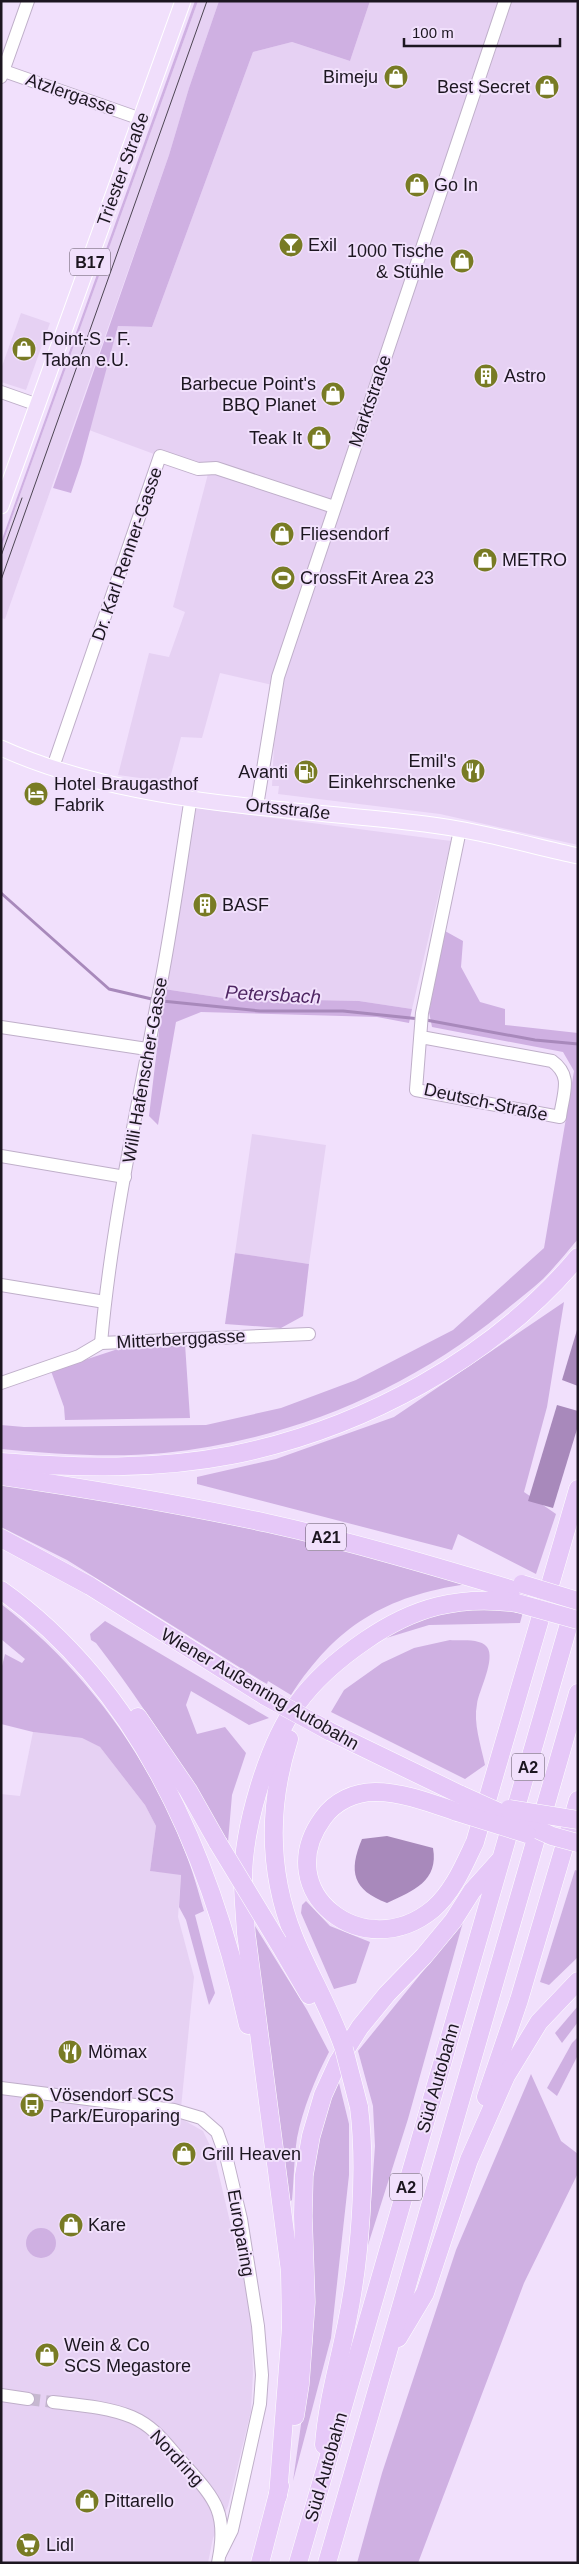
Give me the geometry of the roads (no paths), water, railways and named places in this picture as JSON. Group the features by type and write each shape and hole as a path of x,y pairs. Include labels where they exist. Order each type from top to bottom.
{"highway":[{"path":"1,1462 76,1466 172,1463 240,1453 310,1433 376,1408 444,1371 507,1326 578,1257"},
{"name":"A21","path":"1,1476 163,1502 268,1523 361,1546 520,1593"},
{"path":"578,1489 475,1842 463,1868 450,1889 434,1908 417,1920 400,1928 379,1930 360,1928 342,1921 328,1910 316,1896 309,1878 307,1861 309,1843 318,1825 329,1810 344,1799 360,1794 390,1793 456,1812 534,1837 552,1836 578,1843"},
{"name":"Wiener Außenring Autobahn","path":"1,1538 90,1586 265,1696 329,1731 552,1836"},
{"path":"1,1582 57,1627 103,1673 157,1744 188,1790 278,1942 321,2006"},
{"path":"1,1590 40,1621 97,1679 122,1712 172,1798 194,1850 222,1930 244,2010 258,2078 268,2107"},
{"path":"278,2496 291,2328 290,2270 246,1933 243,1878 248,1833 266,1767 296,1705 317,1681 353,1649 384,1628 409,1615 456,1601 477,1600 520,1593 578,1601"},
{"path":"520,1593 578,1610"},
{"path":"520,1593 578,1620"},
{"name":"Süd Autobahn","path":"298,2563 578,1593"},
{"path":"320,2484 326,2419 347,2321 355,2264 363,2156 359,2107 344,2049 335,2040 283,1903 276,1869 273,1836 274,1802 279,1770 303,1709 328,1672"},
{"name":"Süd Autobahn","path":"327,2563 577,1695"},
{"path":"384,2362 425,2293 469,2160 485,2100 519,2000 578,1800"},
{"path":"491,1806 578,1820"},
{"path":"260,2563 290,2443 300,2384 306,2302 304,2175 311,2136 323,2095 338,2062 360,2027 387,1994 424,1956 454,1921 472,1891 501,1859"},
{"path":"469,2160 506,2076 522,2048 539,2022 578,1981"}],"main road":[{"name":"Triester Straße","path":"1,506 183,1"},
{"name":"Ortsstraße","path":"1,748 53,767 111,784 257,806 428,824 578,856"}],"street":[{"path":"2,72 28,1"},
{"name":"Marktstraße","path":"257,806 278,677 505,1"},
{"name":"Atzlergasse","path":"2,72 141,119"},
{"path":"1,392 38,405"},
{"name":"Dr. Karl Renner-Gasse","path":"53,767 160,456 198,470 216,468 334,507"},
{"name":"Willi Hafenscher-Gasse","path":"101,1343 105,1302 125,1177 147,1049 158,1001 191,797"},
{"name":"Deutsch-Straße","path":"421,1037 552,1061 562,1068 566,1077 560,1116 416,1090 422,1017 460,830"},
{"path":"1,1027 147,1049"},
{"path":"1,1156 125,1177"},
{"path":"1,1285 105,1302"},
{"name":"Mitterberggasse","path":"1,1383 79,1356 101,1343 309,1334"},
{"name":"Europaring","path":"1,2088 174,2110 201,2118 217,2132 227,2160 240,2220 256,2307 262,2375 260,2404 232,2530 219,2558"},
{"path":"1,2395 28,2399"},
{"name":"Nordring","path":"54,2402 108,2410 131,2417 157,2433 213,2497 221,2518 219,2558"}],"waterway":[{"name":"Petersbach","path":"1,893 109,989 156,1000"},
{"name":"Petersbach","path":"162,1001 260,1011 343,1011 420,1019"},
{"name":"Petersbach","path":"426,1020 535,1040 578,1044"}],"tunnel":[{"path":"28,2399 53,2402"}],"tram line":[{"path":"1,580 207,1"},
{"path":"1,556 22,498"}],"place":[{"name":"Bimeju","path":"396,77"},
{"name":"Best Secret","path":"547,87"},
{"name":"Go In","path":"417,185"},
{"name":"Exil","path":"291,245"},
{"name":"1000 Tische & Stühle","path":"462,261"},
{"name":"Point-S - F. Taban e.U.","path":"24,349"},
{"name":"Astro","path":"486,376"},
{"name":"Barbecue Point's BBQ Planet","path":"333,394"},
{"name":"Teak It","path":"319,438"},
{"name":"Fliesendorf","path":"282,534"},
{"name":"METRO","path":"485,560"},
{"name":"CrossFit Area 23","path":"283,578"},
{"name":"Emil's Einkehrschenke","path":"473,771"},
{"name":"Avanti","path":"306,772"},
{"name":"Hotel Braugasthof Fabrik","path":"36,794"},
{"name":"BASF","path":"205,905"},
{"name":"Mömax","path":"70,2052"},
{"name":"Vösendorf SCS Park/Europaring","path":"32,2105"},
{"name":"Grill Heaven","path":"184,2154"},
{"name":"Kare","path":"71,2225"},
{"name":"Wein & Co SCS Megastore","path":"47,2355"},
{"name":"Pittarello","path":"87,2501"},
{"name":"Lidl","path":"28,2545"}]}
